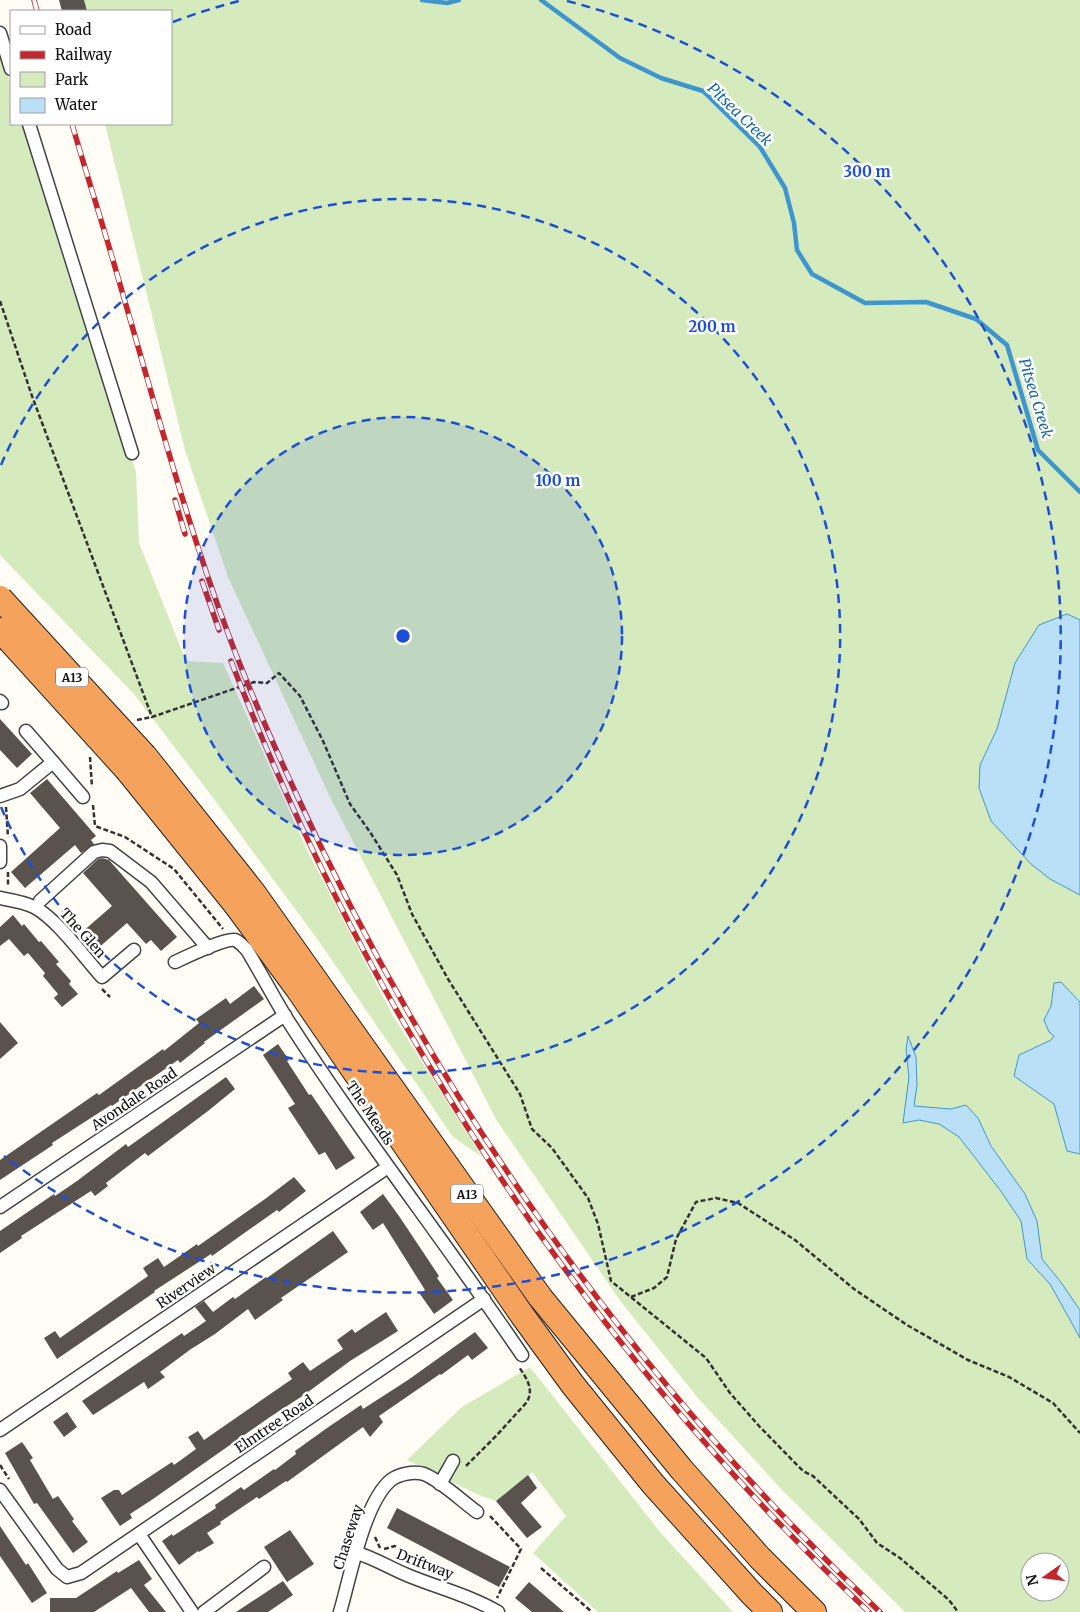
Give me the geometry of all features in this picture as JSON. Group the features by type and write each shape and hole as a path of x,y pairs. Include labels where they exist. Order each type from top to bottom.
{"highway":[{"name":"A13","path":"0,598 136,763 253,892 540,1296 682,1470 760,1558 814,1612"},
{"name":"A13","path":"0,630 136,763 186,841 253,927 297,988 486,1264 573,1385 653,1484 770,1612"}],"street":[{"path":"0,33 10,66"},
{"path":"28,125 132,453"},
{"path":"26,731 83,797"},
{"path":"2,796 20,789 53,762"},
{"path":"4,845 4,866"},
{"path":"40,902 94,852 110,851 150,882 208,948"},
{"name":"The Glen","path":"5,894 43,913 102,977 134,950"},
{"path":"175,962 232,940"},
{"name":"The Meads","path":"232,940 240,942 247,950 285,1015 388,1167 484,1299 522,1355"},
{"name":"Avondale Road","path":"0,1207 285,1015"},
{"name":"Riverview","path":"0,1430 388,1167"},
{"name":"Elmtree Road","path":"0,1490 61,1574 67,1576 81,1573 484,1299"},
{"path":"453,1461 440,1484 477,1512"},
{"name":"Chaseway","path":"340,1612 369,1515 382,1490 392,1479 405,1474 424,1474 440,1484"},
{"path":"139,1534 192,1612"},
{"name":"Driftway","path":"357,1554 369,1557 408,1576 484,1603 498,1612"},
{"path":"204,1612 264,1567"}],"path":[{"path":"0,300 35,405 152,717"},
{"path":"133,720 152,717 254,682 267,683 279,673 300,696 323,741 350,804 397,875 412,914 448,979 520,1094 532,1129 552,1148 588,1198 598,1224 611,1280 666,1323 706,1358 730,1393 803,1471 813,1476 859,1519 878,1543 900,1558 949,1600 958,1612"},
{"path":"90,757 95,826 125,837 174,869 232,940"},
{"path":"2,796 5,802 4,845"},
{"path":"4,866 8,884 5,894"},
{"path":"631,1297 654,1288 667,1277 676,1239 696,1202 716,1198 738,1203 795,1240 854,1289 907,1325 968,1360 1009,1377 1053,1403 1080,1433"},
{"path":"453,1461 463,1468 527,1402 531,1389 517,1363 522,1355"},
{"path":"0,1465 11,1481"},
{"path":"477,1512 483,1508 521,1549 497,1598 484,1603"},
{"path":"376,1530 375,1537 381,1550 395,1546 444,1573"},
{"path":"541,1568 592,1612"}],"green space":[{"path":"74,0 1080,0 1080,1612 905,1612 782,1490 698,1398 621,1302 497,1121 330,797 228,577 185,450 105,125 172,125 172,10 77,10"},
{"path":"0,50 10,84 10,125 22,125 71,284 136,472 139,543 186,661 223,663 306,848 393,1016 482,1157 453,1137 318,940 134,694 0,555"},
{"path":"530,1367 660,1532 733,1612 598,1612 533,1553 566,1516 532,1472 496,1501 479,1495 407,1460 462,1407"}],"water":[{"path":"1067,614 1080,620 1080,895 1050,879 1031,864 991,821 979,788 980,765 997,729 1015,663 1039,625"},
{"path":"1061,982 1080,1002 1080,1154 1067,1151 1054,1104 1014,1076 1019,1055 1051,1040 1054,1036 1049,1032 1044,1020 1051,1006 1054,983"},
{"path":"908,1036 916,1057 917,1085 914,1106 951,1109 966,1105 978,1118 991,1146 1025,1194 1037,1221 1042,1259 1080,1310 1080,1338 1050,1284 1027,1259 1021,1221 1000,1190 959,1137 939,1124 919,1120 903,1123 909,1077 906,1050"}],"building":[{"path":"59,0 84,0 87,10 62,10"},
{"path":"0,719 32,754 17,768 0,750"},
{"path":"47,779 96,836 91,840 94,844 81,853 75,845 25,888 11,872 60,828 30,793"},
{"path":"98,859 109,860 177,937 161,951 151,940 146,944 127,923 96,950 81,933 112,906 83,873"},
{"path":"13,915 22,926 24,924 39,942 41,941 59,962 56,964 71,981 69,984 78,994 62,1007 54,998 58,994 43,976 45,973 28,953 24,956 9,939 0,946 0,927"},
{"path":"254,986 264,999 204,1042 180,1063 178,1060 112,1106 52,1143 53,1145 0,1180 0,1160 97,1093 99,1095 163,1049 164,1051 199,1023 196,1019 226,998 230,1004"},
{"path":"0,1022 18,1043 0,1059"},
{"path":"278,1044 309,1095 311,1094 355,1158 336,1170 325,1152 319,1155 288,1108 295,1104 263,1055"},
{"path":"226,1077 235,1089 208,1111 148,1156 145,1153 106,1183 108,1186 95,1196 91,1191 21,1236 22,1238 0,1253 0,1231 54,1194 55,1196 77,1181 126,1144 128,1147"},
{"path":"294,1177 306,1191 279,1212 277,1210 212,1256 211,1254 154,1291 57,1359 44,1338 55,1331 60,1338 148,1276 143,1268 158,1258 164,1267 197,1244 198,1246"},
{"path":"383,1194 439,1276 437,1278 453,1300 434,1314 420,1294 425,1290 383,1223 373,1230 360,1212"},
{"path":"333,1231 348,1252 281,1298 283,1300 255,1320 248,1309 160,1372 165,1377 148,1389 144,1382 93,1415 82,1401 182,1333 184,1336 206,1321 195,1307 204,1301 213,1312 233,1297 235,1299 267,1278"},
{"path":"386,1312 398,1331 350,1361 304,1395 130,1514 132,1518 120,1526 101,1498 114,1490 119,1490 122,1495 172,1462 174,1465 196,1449 188,1437 198,1431 204,1440 292,1379 288,1373 303,1362 310,1371 343,1349 337,1340 352,1329 355,1333"},
{"path":"475,1332 488,1348 472,1360 468,1355 379,1416 383,1422 370,1437 363,1427 287,1482 259,1499 257,1497 220,1522 221,1524 207,1533 214,1543 198,1551 179,1565 162,1541 216,1508 215,1505 241,1487 244,1490 275,1470 296,1454 295,1451 327,1428 361,1405 363,1409 408,1380"},
{"path":"67,1412 77,1427 64,1437 53,1422"},
{"path":"22,1442 33,1458 30,1460 53,1499 58,1496 74,1519 72,1521 88,1542 73,1553 37,1503 34,1504 5,1453"},
{"path":"528,1475 537,1488 521,1503 542,1527 527,1538 496,1501"},
{"path":"397,1508 510,1567 499,1587 387,1528"},
{"path":"0,1526 26,1565 28,1563 47,1593 32,1603 0,1556"},
{"path":"290,1530 314,1564 287,1582 264,1547"},
{"path":"139,1560 152,1579 144,1585 166,1612 149,1612 131,1588 94,1612 50,1612 50,1598 76,1598 117,1571 118,1573"},
{"path":"283,1581 293,1595 268,1612 236,1612"},
{"path":"529,1582 564,1612 532,1612 515,1598"}],"waterway":[{"name":"Pitsea Creek","path":"422,0 447,3 459,0"},
{"name":"Pitsea Creek","path":"541,0 620,58 661,78 703,91 760,147 785,188 794,223 797,250 812,274 865,303 926,302 976,319 1007,345 1038,450 1080,492"}],"railway":[{"path":"34,0 37,10"},
{"path":"72,125 184,504 213,592 260,712 293,787 348,902 409,1014 475,1122 546,1228 622,1330 703,1428 789,1522 880,1612"},
{"path":"175,500 185,534"},
{"path":"202,581 219,630"},
{"path":"231,661 287,794 350,924 420,1050 497,1172 580,1290 671,1403 767,1510 869,1612"}]}
